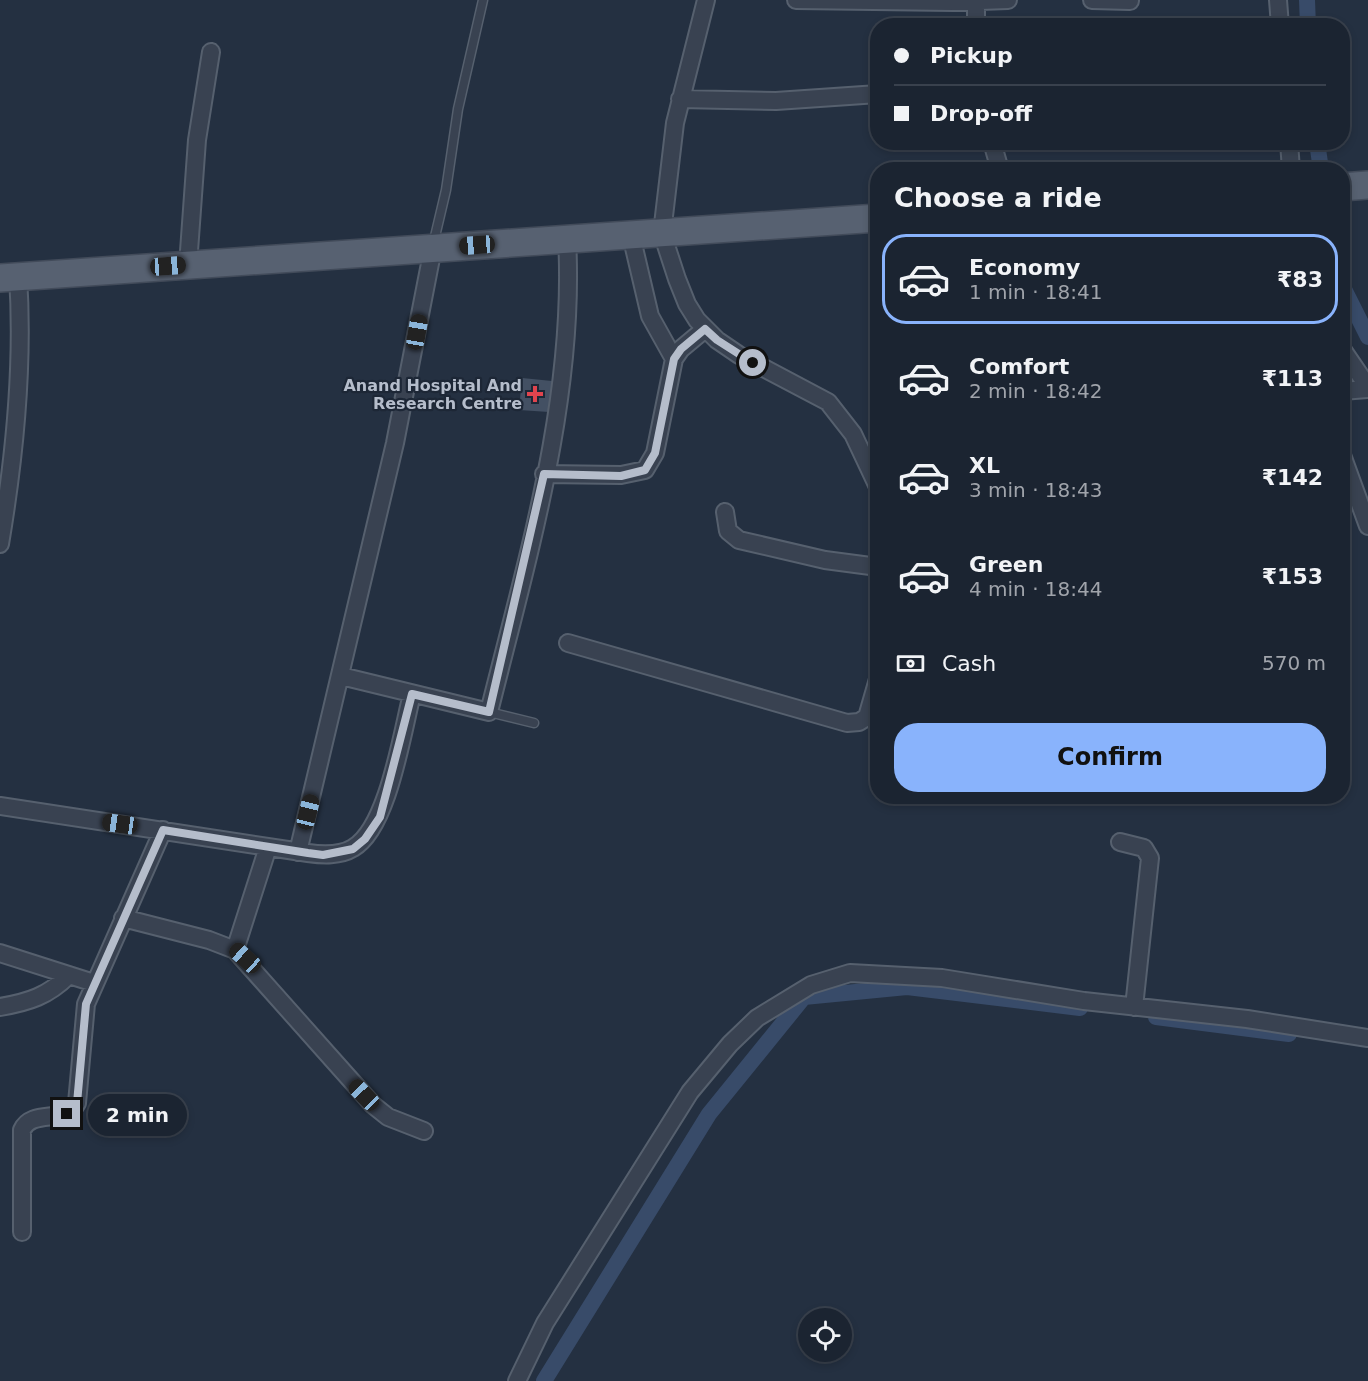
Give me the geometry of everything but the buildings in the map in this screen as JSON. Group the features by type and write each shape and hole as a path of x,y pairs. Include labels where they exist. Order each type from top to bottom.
{"main road":[{"path":"1350,186 1368,185"},
{"path":"9,277 870,219"}],"street":[{"path":"706,0 680,99 662,233 687,304 705,329 739,355 828,402 853,434 870,470"},
{"path":"796,0 1008,0"},
{"path":"1092,0 1130,1"},
{"path":"1278,0 1279,18"},
{"path":"976,1 976,18"},
{"path":"188,265 197,140 211,52"},
{"path":"680,99 776,101 870,95"},
{"path":"631,235 650,316 674,359"},
{"path":"341,676 489,712 544,474 562,379 570,285 567,239"},
{"path":"298,852 395,443 433,248"},
{"path":"0,544 13,456 21,355 9,277"},
{"path":"544,474 621,476 645,470 655,453 674,359 681,349 705,329"},
{"path":"1350,361 1368,388 1350,390"},
{"path":"1350,477 1368,526"},
{"path":"725,512 728,531 739,540 825,560 870,566"},
{"path":"568,643 751,694 833,721 859,722 867,717 870,707"},
{"path":"0,806 298,852 323,855 339,853 353,849 374,828 384,804 412,694"},
{"path":"22,1232 22,1130 29,1122 67,1114 74,1109 78,1093 86,1004 163,830"},
{"path":"1120,842 1144,848 1150,858 1134,1007"},
{"path":"235,950 268,847"},
{"path":"123,918 216,942 235,950 373,1105 388,1117 424,1131"},
{"path":"0,953 94,983"},
{"path":"517,1381 545,1323 690,1092 730,1044 757,1018 788,997 833,977 870,973 942,978 1134,1007 1247,1019 1368,1038"},
{"path":"0,1007 38,999 56,988 69,975"}],"lane":[{"path":"433,248 446,190 458,109 483,0"},
{"path":"489,712 534,723"}],"waterway":[{"path":"1307,0 1308,18"},
{"path":"1318,150 1320,162"},
{"path":"1350,301 1368,337"},
{"path":"544,1381 709,1114 804,997 907,987 1080,1008"},
{"path":"1156,1017 1289,1034"}],"place":[{"name":"Anand Hospital And Research Centre","path":"535,394"}],"route":[{"path":"67,1114 74,1109 77,1103 86,1004 163,830 323,855 353,849 365,839 380,817 412,694 489,712 520,589 544,474 568,477 621,476 645,470 655,453 674,359 689,341 705,329 717,340 753,363"}]}
